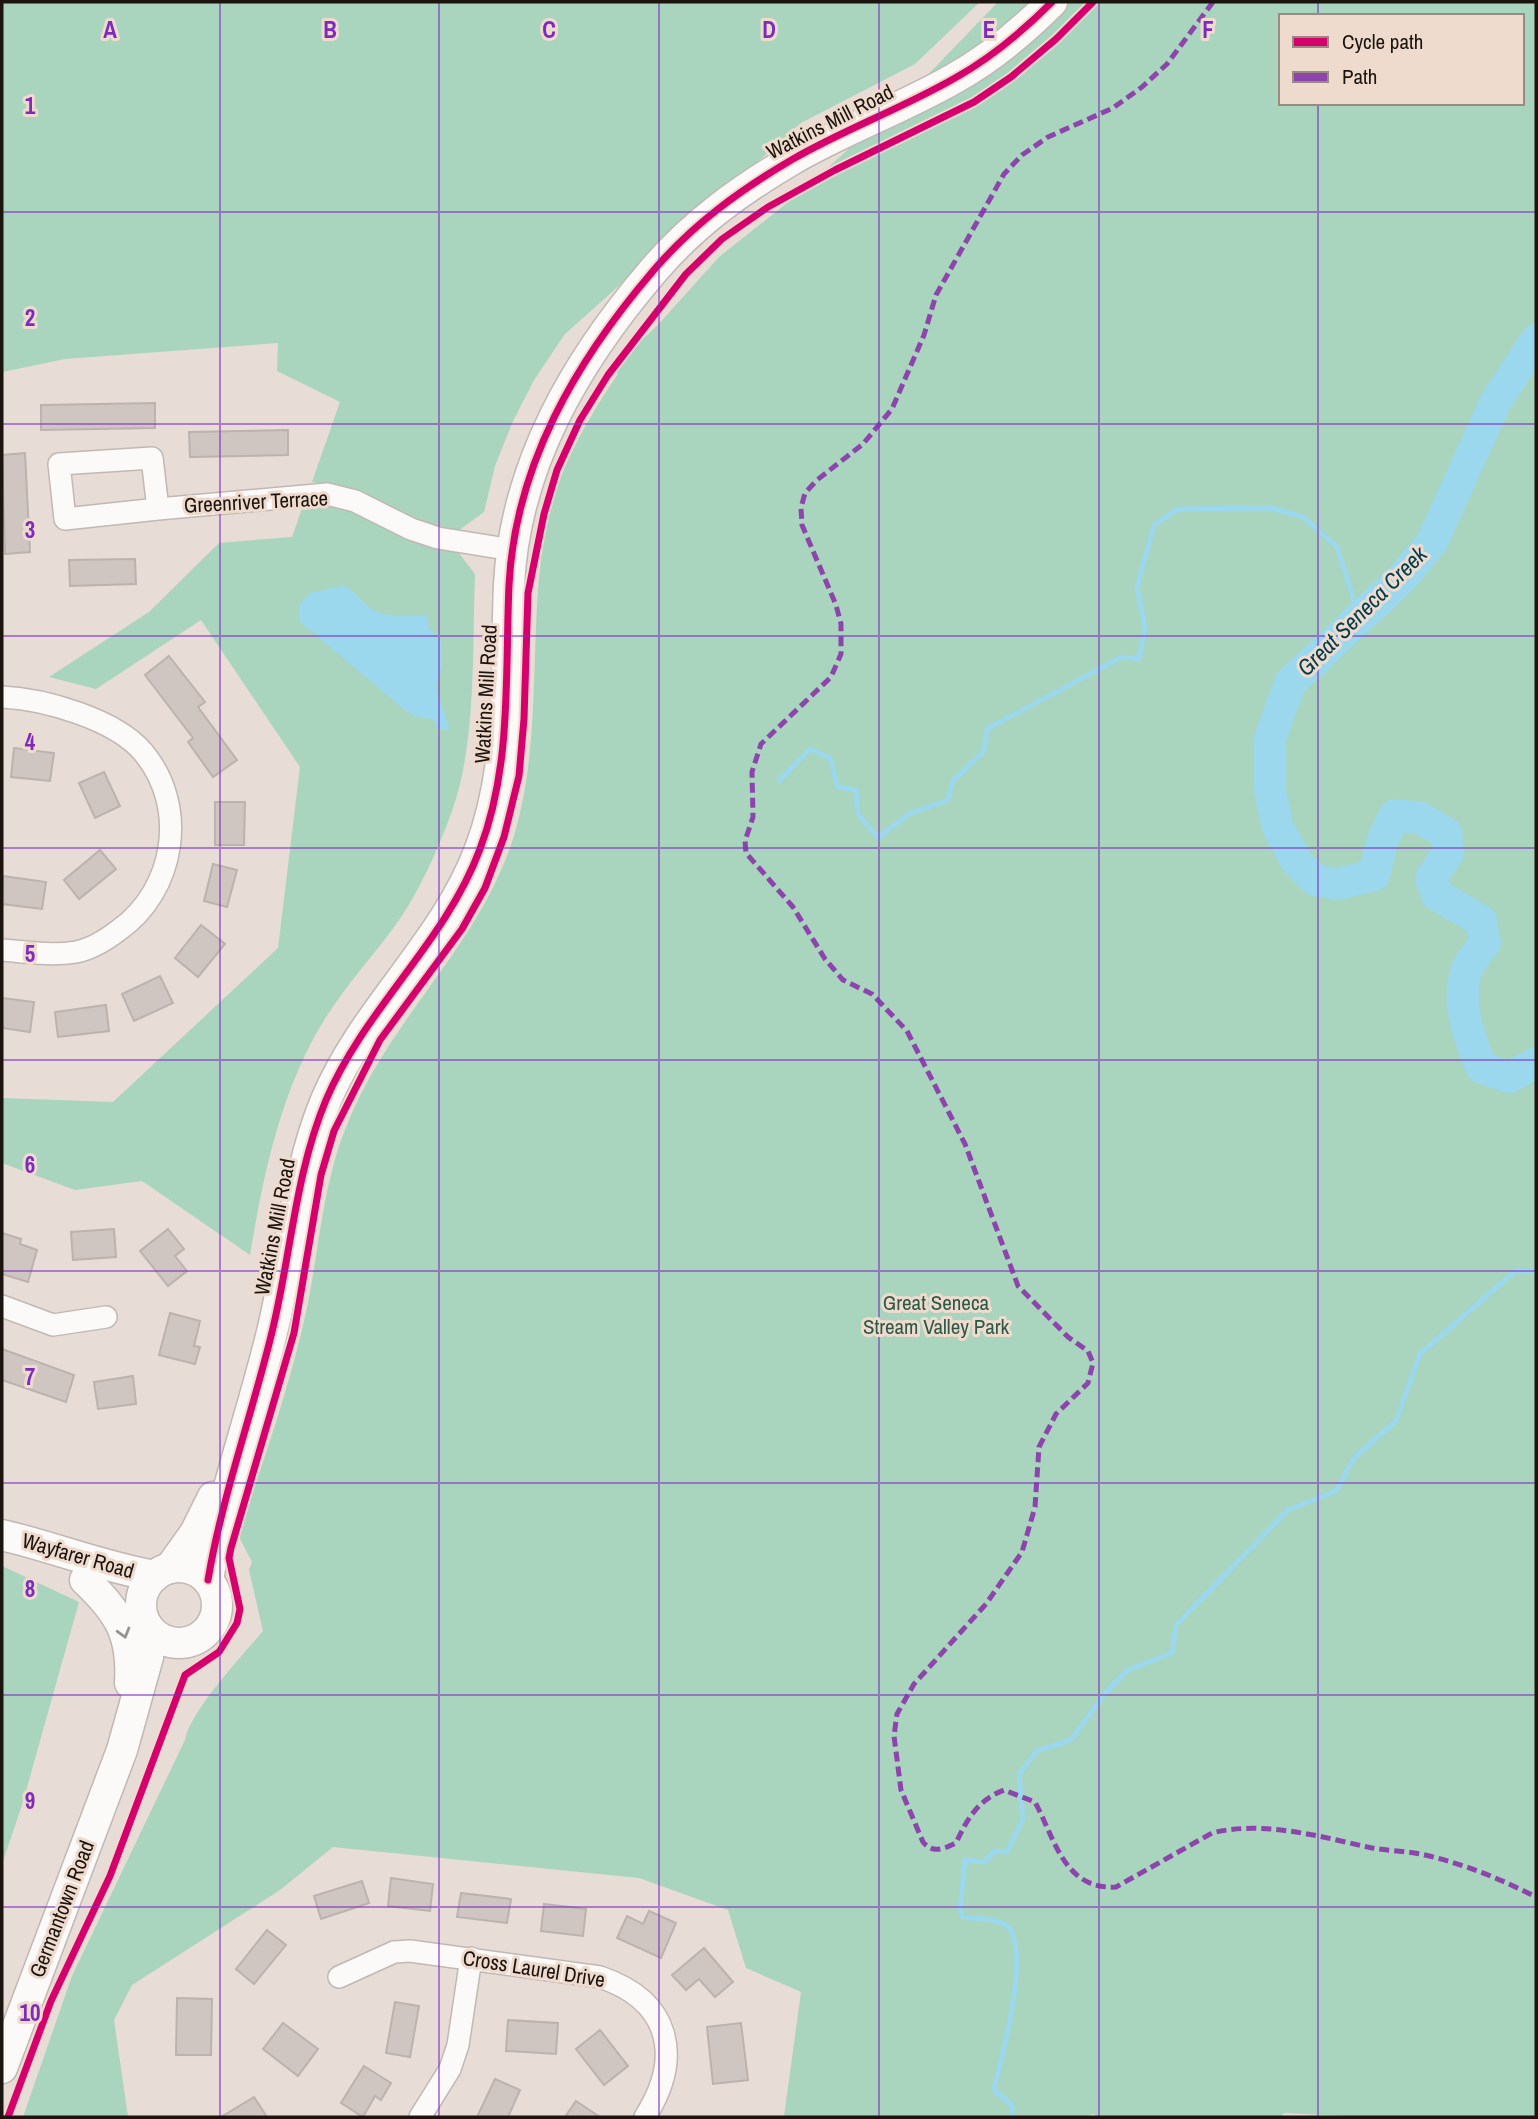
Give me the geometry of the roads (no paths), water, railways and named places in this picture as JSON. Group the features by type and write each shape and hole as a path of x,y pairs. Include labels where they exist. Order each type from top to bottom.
{"street":[{"name":"Watkins Mill Road","path":"208,1580 214,1541 274,1325 310,1143 327,1099 365,1029 449,914 467,882 488,825 502,753 512,550 519,508 531,467 562,400 611,326 682,238 744,189 797,156 957,77 1023,30 1052,2"},
{"name":"Greenriver Terrace","path":"158,509 152,458 59,464 65,519 327,494 355,501 411,529 438,538 512,550"},
{"path":"2,697 22,698 95,720 126,737 143,752 161,781 168,803 171,844 161,884 136,918 102,942 78,952 2,950"},
{"path":"2,1306 53,1325 106,1317"},
{"name":"Watkins Mill Road","path":"162,1572 195,1533 240,1444"},
{"name":"Wayfarer Road","path":"2,1535 44,1545 124,1571 162,1572"},
{"name":"Wayfarer Road","path":"2,1544 125,1595 145,1618"},
{"path":"191,1569 208,1580 217,1604 210,1628 189,1642 165,1641 145,1618 146,1586 162,1572 191,1569"},
{"path":"85,1580 109,1603 123,1626 131,1660 121,1750"},
{"name":"Germantown Road","path":"2,2068 121,1750 148,1657 145,1618"},
{"name":"Germantown Road","path":"121,1750 144,1720 161,1679 189,1642"},
{"name":"Cross Laurel Drive","path":"339,1977 394,1952 410,1951 600,1977 621,1984 643,1999 660,2019 666,2056 664,2078 645,2117"},
{"path":"419,2117 450,2069 458,2045 471,1958"}],"water":[{"path":"342,586 351,590 377,612 427,616 429,628 441,640 442,667 436,686 450,730 438,730 433,719 417,717 406,711 300,622 299,605 310,593"}],"waterway":[{"name":"Great Seneca Creek","path":"1536,340 1495,403 1432,542 1403,577 1290,683 1270,738 1270,791 1278,828 1297,862 1315,880 1337,884 1374,875 1383,839 1395,815 1420,818 1446,833 1448,853 1431,878 1437,895 1481,921 1485,943 1469,965 1463,991 1465,1018 1477,1057 1482,1068 1509,1077 1536,1063"},
{"path":"779,781 810,749 830,758 838,787 856,790 858,814 878,838 909,814 948,800 953,781 984,751 987,729 1122,657 1139,659 1145,627 1137,587 1154,525 1178,509 1271,508 1303,517 1337,547 1360,619"},
{"path":"1012,2117 1012,2105 994,2090 1013,2004 1016,1978 1014,1937 1002,1923 963,1917 960,1910 965,1860 984,1862 995,1851 1007,1852 1023,1819 1019,1774 1037,1751 1071,1740 1106,1692 1128,1670 1172,1653 1176,1625 1288,1510 1336,1491 1354,1458 1396,1421 1420,1354 1515,1271 1536,1271"}],"park label":[{"name":"Great Seneca Stream Valley Park","path":"936,1315"}]}
